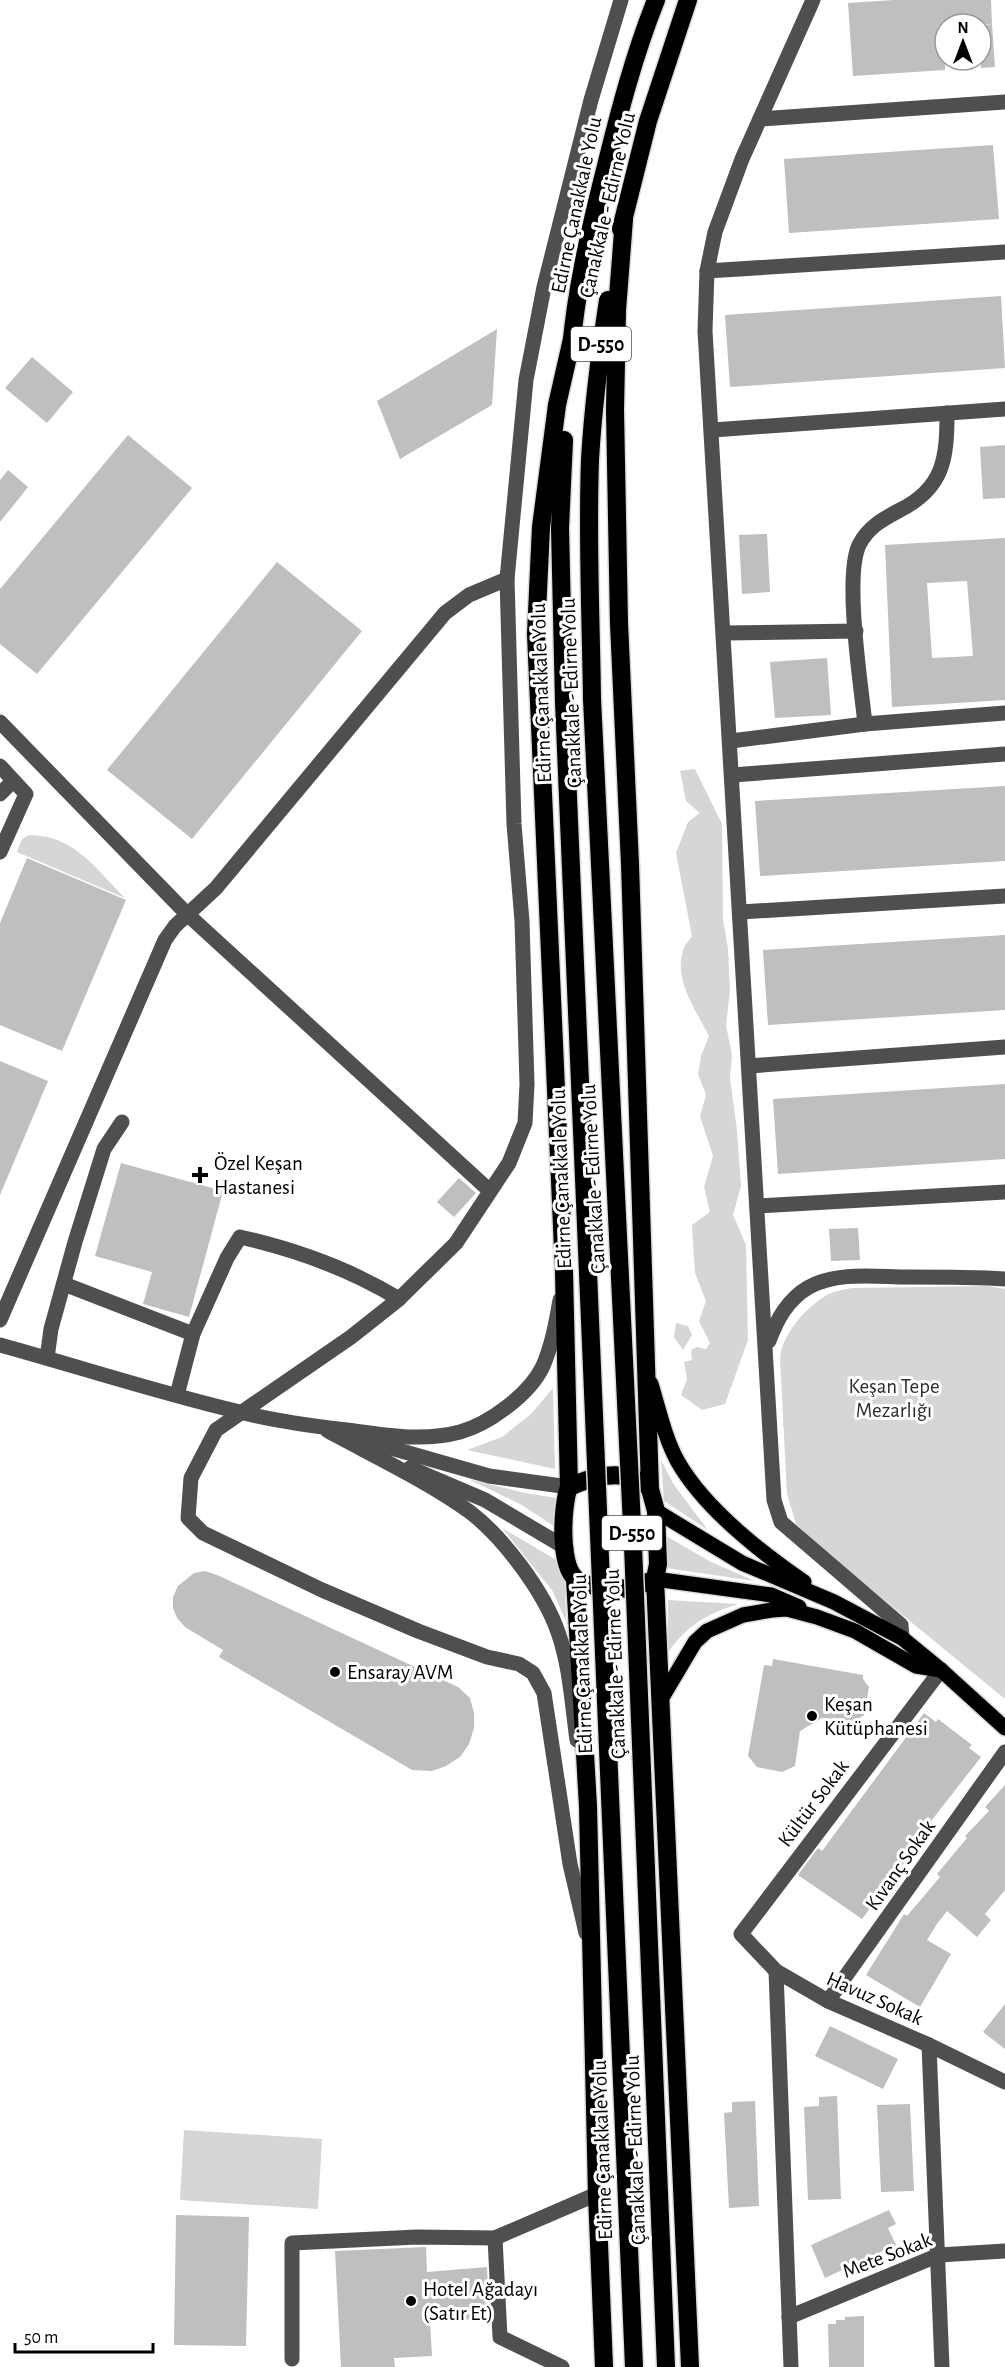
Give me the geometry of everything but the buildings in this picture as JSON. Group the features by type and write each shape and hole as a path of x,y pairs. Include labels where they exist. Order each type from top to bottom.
{"highway":[{"name":"Edirne Çanakkale Yolu","path":"634,2367 564,702 560,528 572,339 594,212 643,34 656,0"},
{"name":"Çanakkale - Edirne Yolu","path":"666,2367 632,1535 592,699 589,532 590,460 609,289 648,121 688,0"},
{"path":"624,219 617,310 615,410 619,623 630,875 650,1488 656,1512 658,1563 655,1579 690,2367"},
{"path":"572,339 557,405 543,517 536,634 564,1272 569,1487 564,1508 566,1548 570,1572 575,1579 588,1806 597,2194 604,2367"},
{"path":"569,1487 590,1478 602,1476 638,1480 650,1488"},
{"path":"575,1579 594,1586 630,1588 655,1579"}],"main road":[{"path":"645,1362 662,1420 678,1462 714,1510 794,1575 834,1602"},
{"path":"656,1512 742,1563 834,1602 902,1638 1005,1728"},
{"path":"655,1579 771,1595 817,1617"},
{"path":"660,1701 695,1642 717,1625 742,1615 772,1610 787,1609 817,1617 855,1631 916,1666 941,1670"}],"street":[{"path":"593,1963 570,1864 544,1693 533,1673 519,1664 487,1657 322,1590 203,1533 188,1518 191,1478 216,1430 351,1337 399,1299 456,1243 509,1163 525,1123 527,1084 522,921 514,824 507,579 526,380 544,287 591,100 621,0"},
{"path":"813,0 742,159 715,232 707,271 705,331 725,633 775,1505 781,1522 902,1625 902,1638"},
{"path":"760,119 1005,102"},
{"path":"707,271 1005,252"},
{"path":"712,430 1005,409"},
{"path":"865,724 856,631 853,567 860,545 874,526 916,500 933,483 947,448 946,413"},
{"path":"0,1320 165,940 187,914 216,888 445,613 470,595 507,579"},
{"path":"725,633 856,631"},
{"path":"731,741 865,724 1005,713"},
{"path":"0,722 187,914 490,1191"},
{"path":"733,774 1005,754"},
{"path":"0,766 26,794 0,852"},
{"path":"0,794 13,781"},
{"path":"741,912 1005,896"},
{"path":"749,1066 1005,1047"},
{"path":"47,1358 51,1329 104,1149 122,1122"},
{"path":"758,1206 1005,1192"},
{"path":"177,1395 194,1334 227,1258 240,1237 276,1245 331,1264 367,1279 399,1299"},
{"path":"0,1345 241,1413 380,1435 439,1437 462,1432 511,1405 542,1368 554,1331 564,1272"},
{"path":"767,1347 775,1325 790,1302 810,1287 836,1278 1005,1279"},
{"path":"64,1284 194,1334"},
{"path":"320,1427 489,1476 569,1487"},
{"path":"320,1427 485,1500 566,1548"},
{"path":"320,1427 451,1499 473,1514 499,1540 532,1582 551,1616 562,1650 588,1806"},
{"name":"Kültür Sokak","path":"741,1934 941,1670"},
{"name":"Kıvanç Sokak","path":"828,2001 1005,1752"},
{"name":"Havuz Sokak","path":"741,1934 776,1971 828,2001 929,2045 1005,2082"},
{"path":"776,1971 792,2367"},
{"path":"929,2045 942,2367"},
{"path":"291,2359 291,2243 417,2236 495,2238 597,2194"},
{"path":"495,2238 500,2337 562,2367"},
{"name":"Mete Sokak","path":"789,2317 939,2254 1005,2251"}],"green space":[{"path":"695,769 722,824 723,919 728,949 730,991 726,1025 732,1055 730,1078 741,1186 733,1215 746,1245 748,1340 725,1404 702,1410 681,1395 687,1379 684,1362 692,1360 691,1350 697,1347 706,1349 710,1343 699,1321 706,1301 695,1273 692,1225 710,1212 704,1187 713,1156 700,1116 706,1095 698,1074 701,1056 709,1036 692,1005 681,971 684,948 692,936 676,853 688,822 700,813 686,801 680,771"},
{"path":"29,835 45,837 72,847 94,865 125,898 17,852 22,839"},
{"name":"Keşan Tepe Mezarlığı","path":"988,1286 1005,1289 1005,1699 817,1545 796,1524 787,1494 780,1360 785,1341 795,1324 810,1308 831,1293 852,1288"},
{"path":"676,1323 688,1326 692,1335 683,1350 674,1337"},
{"path":"553,1388 555,1469 467,1450 502,1437 531,1414"},
{"path":"661,1460 674,1485 708,1530 664,1501"},
{"path":"468,1479 557,1498 557,1528 520,1504"},
{"path":"502,1528 565,1565 566,1621 552,1590"},
{"path":"666,1536 711,1562 755,1581 666,1568"},
{"path":"668,1600 738,1604 698,1622 683,1634 668,1652"},
{"path":"184,2130 322,2139 318,2209 180,2200"}],"place":[{"name":"Özel Keşan Hastanesi","path":"200,1175"},
{"name":"Ensaray AVM","path":"335,1672"},
{"name":"Keşan Kütüphanesi","path":"812,1716"},
{"name":"Hotel Ağadayı (Satır Et)","path":"411,2301"}]}
